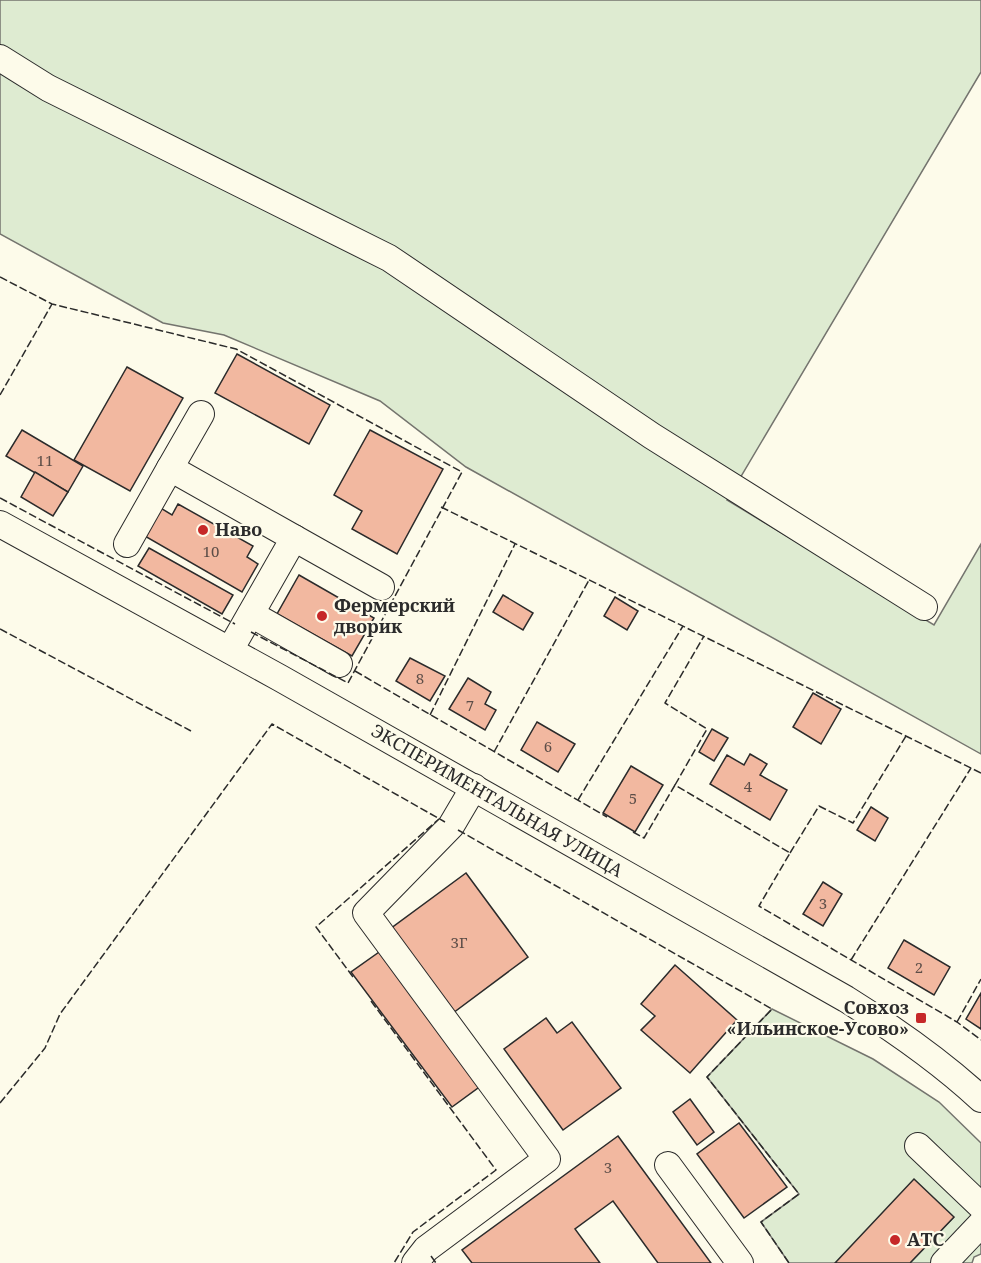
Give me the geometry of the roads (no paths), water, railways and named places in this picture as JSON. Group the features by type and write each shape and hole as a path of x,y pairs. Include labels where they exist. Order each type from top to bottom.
{"street":[{"path":"0,58 48,88 389,258 652,436 924,607"},
{"path":"127,544 201,414"},
{"path":"170,468 381,588"},
{"name":"ЭКСПЕРИМЕНТАЛЬНАЯ УЛИЦА","path":"0,524 230,650 846,999 907,1037 952,1071 981,1098"},
{"path":"230,650 294,538"},
{"path":"251,614 339,664"},
{"path":"415,1263 426,1249 547,1159 366,913 451,826 474,787"},
{"path":"918,1146 981,1206"},
{"path":"668,1165 740,1263"},
{"path":"944,1263 981,1224"}],"place":[{"name":"Наво","path":"203,530"},
{"name":"Фермерский дворик","path":"322,616"},
{"name":"Совхоз «Ильинское-Усово»","path":"921,1018"},
{"name":"АТС","path":"895,1240"}]}
